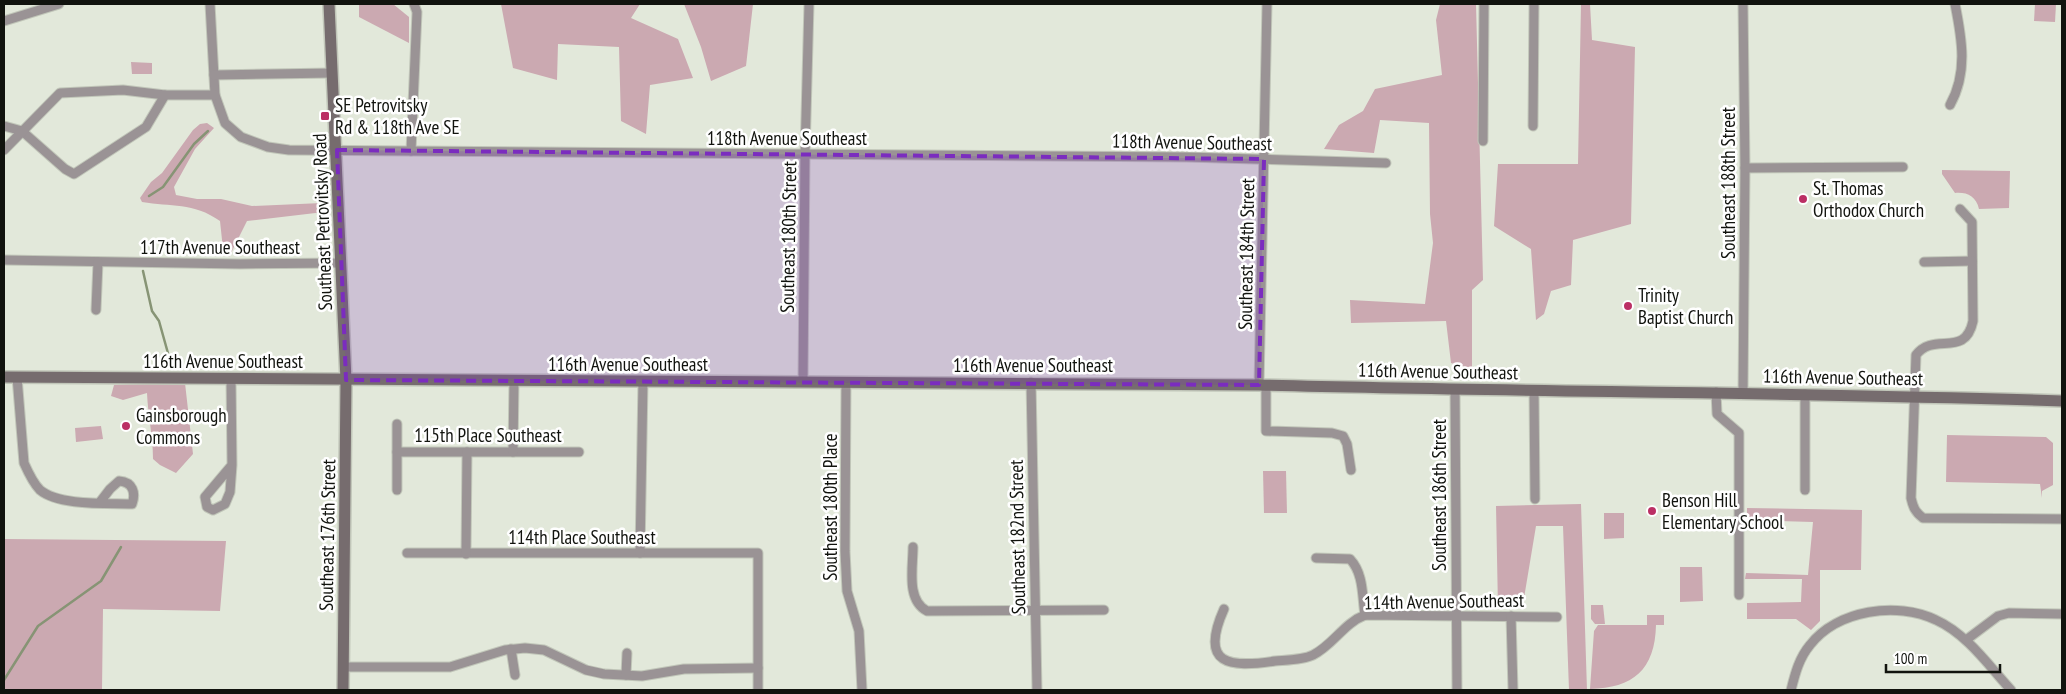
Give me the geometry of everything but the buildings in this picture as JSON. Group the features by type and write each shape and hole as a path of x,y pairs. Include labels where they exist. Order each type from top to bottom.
{"street":[{"path":"4,21 59,4"},
{"name":"118th Avenue Southeast","path":"210,4 215,95 225,122 233,131 247,140 268,147 289,150 1264,159 1386,163"},
{"name":"Southeast Petrovitsky Road","path":"329,4 346,380"},
{"path":"411,151 417,32 417,12 414,4"},
{"name":"Southeast 180th Street","path":"802,381 804,154 809,4"},
{"name":"Southeast 184th Street","path":"1267,4 1263,385 1266,431 1332,432 1343,436 1347,444 1351,470"},
{"path":"1482,142 1484,4"},
{"path":"1533,126 1534,4"},
{"name":"Southeast 188th Street","path":"1743,4 1745,168 1743,393"},
{"path":"1950,105 1961,82 1961,37 1955,4"},
{"path":"214,75 332,73"},
{"path":"4,150 60,93 123,90 165,95 215,95"},
{"path":"4,126 22,131 65,169 74,174 146,127 165,95"},
{"path":"1745,168 1903,167"},
{"path":"1960,209 1972,222 1973,321 1970,334 1959,343 1930,345 1919,351 1915,359 1912,498 1916,514 1923,518 2062,519"},
{"name":"117th Avenue Southeast","path":"4,260 240,264 341,263"},
{"path":"1924,262 1972,261"},
{"path":"96,310 98,262"},
{"name":"116th Avenue Southeast","path":"4,376 514,381 1030,382 1454,390 1716,392 2062,400"},
{"path":"18,377 24,463 30,475 40,489 50,495 65,500 100,502"},
{"path":"231,379 232,465 230,492 225,504 213,510 206,507 205,497 232,465"},
{"name":"Southeast 176th Street","path":"343,690 346,380"},
{"path":"513,452 514,381"},
{"path":"640,553 643,381"},
{"name":"Southeast 180th Place","path":"846,382 845,551 847,591 858,631 862,690"},
{"name":"Southeast 182nd Street","path":"1030,382 1037,690"},
{"name":"Southeast 186th Street","path":"1454,390 1456,690"},
{"path":"1534,391 1535,499"},
{"path":"1716,392 1717,414 1739,432 1739,595"},
{"path":"1805,394 1805,490"},
{"name":"115th Place Southeast","path":"397,424 397,490"},
{"name":"115th Place Southeast","path":"397,452 579,452"},
{"path":"466,554 467,452"},
{"path":"913,547 914,596 922,608 927,611 1035,612 1104,610"},
{"name":"114th Place Southeast","path":"407,553 758,553 758,668"},
{"path":"1316,558 1350,559 1356,566 1360,574 1364,615"},
{"name":"114th Avenue Southeast","path":"1224,609 1215,629 1216,649 1218,655 1226,661 1238,665 1310,656 1323,650 1355,618 1364,615 1557,617"},
{"path":"1791,690 1800,661 1810,644 1827,628 1846,618 1887,611 1920,614 1937,620 1966,640 2011,690"},
{"path":"1966,640 1998,616 2009,613 2062,614"},
{"path":"1511,616 1513,690"},
{"path":"344,667 450,667 485,655 511,649 544,650 586,670 604,674 642,676 684,669 758,668 758,690"},
{"path":"511,649 515,675"},
{"path":"626,675 627,653"}],"highlighted area":[{"path":"337,150 1264,159 1259,385 346,380"}],"shaded area":[{"path":"359,4 393,4 409,17 409,43 359,17"},
{"path":"501,4 640,4 631,18 678,39 693,78 650,85 646,134 621,121 619,47 558,44 557,80 513,68"},
{"path":"684,4 753,4 746,66 711,81 701,47"},
{"path":"1440,4 1476,4 1483,280 1472,290 1472,369 1451,363 1446,321 1351,323 1350,300 1425,304 1433,243 1430,214 1429,123 1380,120 1374,153 1324,149 1339,125 1363,111 1375,89 1442,75 1436,20"},
{"path":"1581,4 1590,4 1592,40 1635,47 1631,224 1573,240 1571,285 1551,291 1544,314 1536,320 1531,249 1494,226 1498,164 1578,164"},
{"path":"2035,4 2056,4 2055,22 2034,21"},
{"path":"131,62 152,63 152,74 132,74"},
{"path":"207,123 214,128 195,149 174,187 176,195 197,199 221,199 252,206 322,203 324,212 247,221 229,257 223,249 220,221 191,208 142,202 140,198 151,182 162,173 193,130 200,124"},
{"path":"1942,170 2010,171 2009,208 1979,209 1976,201 1970,196 1963,193 1955,193 1942,174"},
{"path":"185,383 193,454 176,473 153,459 147,393 123,400 111,396 114,385"},
{"path":"101,426 103,439 76,442 75,428"},
{"path":"1947,435 2046,437 2053,443 2053,485 2042,491 2042,498 2040,484 1946,482"},
{"path":"1263,471 1286,471 1287,513 1264,513"},
{"path":"1581,504 1587,690 1569,690 1563,526 1536,526 1523,604 1498,608 1496,506"},
{"path":"1747,508 1862,510 1861,570 1820,570 1820,621 1811,630 1796,619 1747,619 1747,603 1801,602 1802,579 1745,579 1746,573 1808,575 1813,522 1747,520"},
{"path":"1604,513 1624,513 1624,538 1604,539"},
{"path":"4,539 226,541 220,611 103,609 102,690 4,690"},
{"path":"1680,567 1702,567 1703,601 1680,602"},
{"path":"1591,605 1603,605 1605,624 1595,624 1591,619"},
{"path":"1647,615 1664,615 1664,625 1656,625 1655,641 1646,665 1639,674 1630,680 1605,688 1590,689 1594,631 1598,625 1647,625"}],"waterway":[{"path":"149,196 163,187 194,144 208,131"},
{"path":"143,271 152,311 159,321 171,364"},
{"path":"4,680 38,626 101,581 121,547"}],"place":[{"name":"SE Petrovitsky Rd & 118th Ave SE","path":"325,116"},
{"name":"St. Thomas Orthodox Church","path":"1803,199"},
{"name":"Trinity Baptist Church","path":"1628,306"},
{"name":"Gainsborough Commons","path":"126,426"},
{"name":"Benson Hill Elementary School","path":"1652,511"}]}
